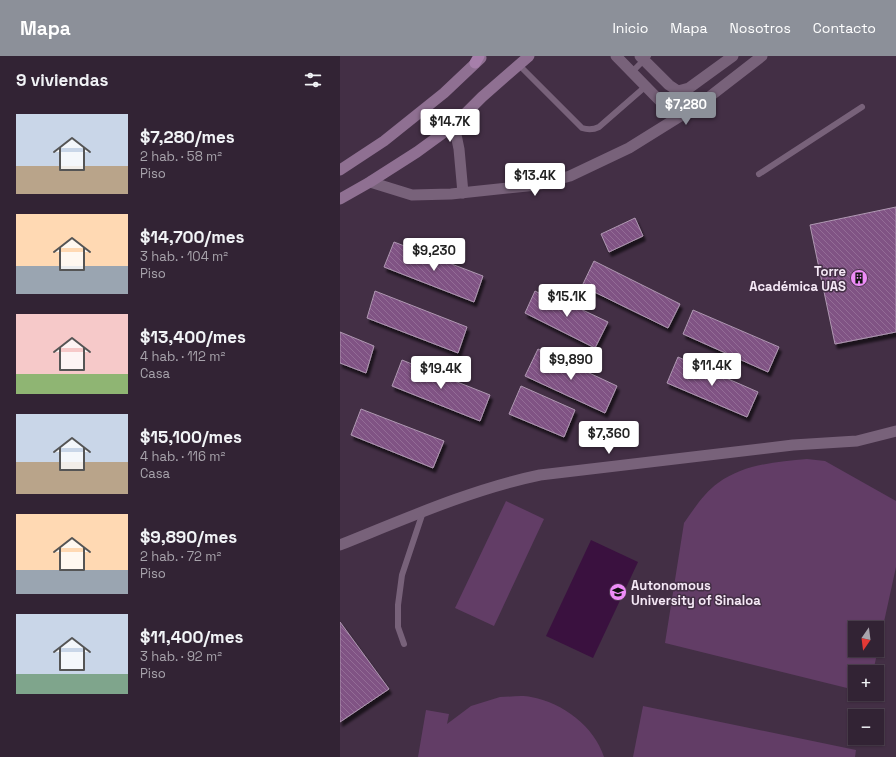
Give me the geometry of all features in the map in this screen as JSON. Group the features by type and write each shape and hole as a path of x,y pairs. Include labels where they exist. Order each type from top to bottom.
{"main road":[{"path":"340,199 417,152 454,125 482,97 529,56"},
{"path":"340,170 384,141 444,93 479,58"}],"street":[{"path":"616,56 661,102 682,115"},
{"path":"644,57 669,85 678,91 688,88 733,56"},
{"path":"370,182 412,195 462,193 537,185 570,176 629,148 682,115 704,101 762,56"},
{"path":"454,125 462,193"},
{"path":"340,545 422,512 521,479 540,475 793,445 857,440 896,431"}],"lane":[{"path":"632,72 644,57"},
{"path":"519,65 582,128 588,130 593,130 599,127 646,86"},
{"path":"759,174 862,107"},
{"path":"404,644 398,627 398,605 402,575 422,512"}],"shaded area":[{"path":"807,459 825,461 896,501 896,567 884,622 848,621 848,657 876,657 875,665 848,665 848,688 665,643 684,523 708,491 718,483 749,468 772,463"},
{"path":"506,501 544,519 494,626 455,608"},
{"path":"591,540 638,562 593,658 546,636"},
{"path":"500,697 531,697 543,700 566,710 593,735 604,757 418,757 426,710 449,714 447,724 471,706"},
{"path":"643,706 856,750 855,757 633,757"}],"building":[{"name":"Torre Académica UAS","path":"896,207 896,332 835,344 810,225"},
{"path":"635,218 643,236 609,252 601,234"},
{"path":"394,242 483,276 474,302 384,267"},
{"path":"594,261 680,304 668,328 582,286"},
{"path":"375,291 467,327 458,353 367,318"},
{"path":"535,291 545,296 549,294 608,322 595,348 525,313"},
{"path":"693,310 779,347 768,372 683,334"},
{"path":"340,332 374,346 366,373 340,363"},
{"path":"538,349 617,386 605,413 525,376"},
{"path":"678,357 758,392 747,417 667,383"},
{"path":"402,360 490,395 480,421 392,386"},
{"path":"521,386 575,410 564,437 509,414"},
{"path":"361,409 444,441 433,468 351,435"},
{"path":"340,622 389,689 340,722"}],"place":[{"name":"Torre Académica UAS","path":"859,278"},
{"name":"Autonomous University of Sinaloa","path":"618,592"}]}
